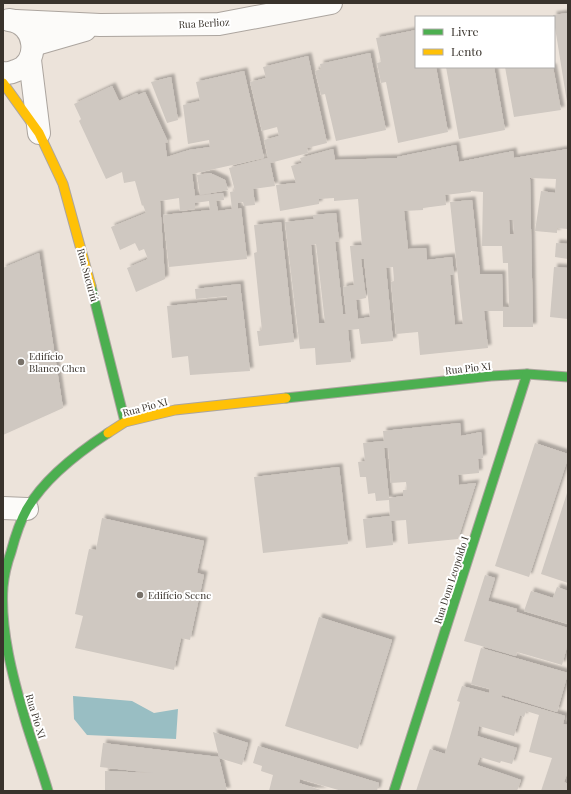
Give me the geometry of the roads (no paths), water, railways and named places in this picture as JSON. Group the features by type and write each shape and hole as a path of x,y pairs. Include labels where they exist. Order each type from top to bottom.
{"street":[{"name":"Rua Berlioz","path":"10,20 100,26 219,24 331,3"},
{"name":"Rua Sucuriú","path":"10,20 29,30 39,133"},
{"name":"Rua Berlioz","path":"32,53 100,26"},
{"path":"3,73 7,74 20,70 32,53"},
{"name":"Rua Sucuriú","path":"3,83 39,133 63,184 90,280 125,422"},
{"name":"Rua Pio XI","path":"48,791 25,720 14,679 4,625 4,587 8,561 16,533 27,509 46,484 65,465 104,435 125,422 175,410 491,376 527,374 568,377"},
{"name":"Rua Dom Leopoldo I","path":"394,791 527,374"},
{"path":"3,508 27,509"}],"water":[{"path":"73,696 132,701 154,713 178,709 176,739 87,735 74,719"}],"place":[{"name":"Edifício Blanco Chen","path":"21,362"},
{"name":"Edifício Scene","path":"140,595"}]}
